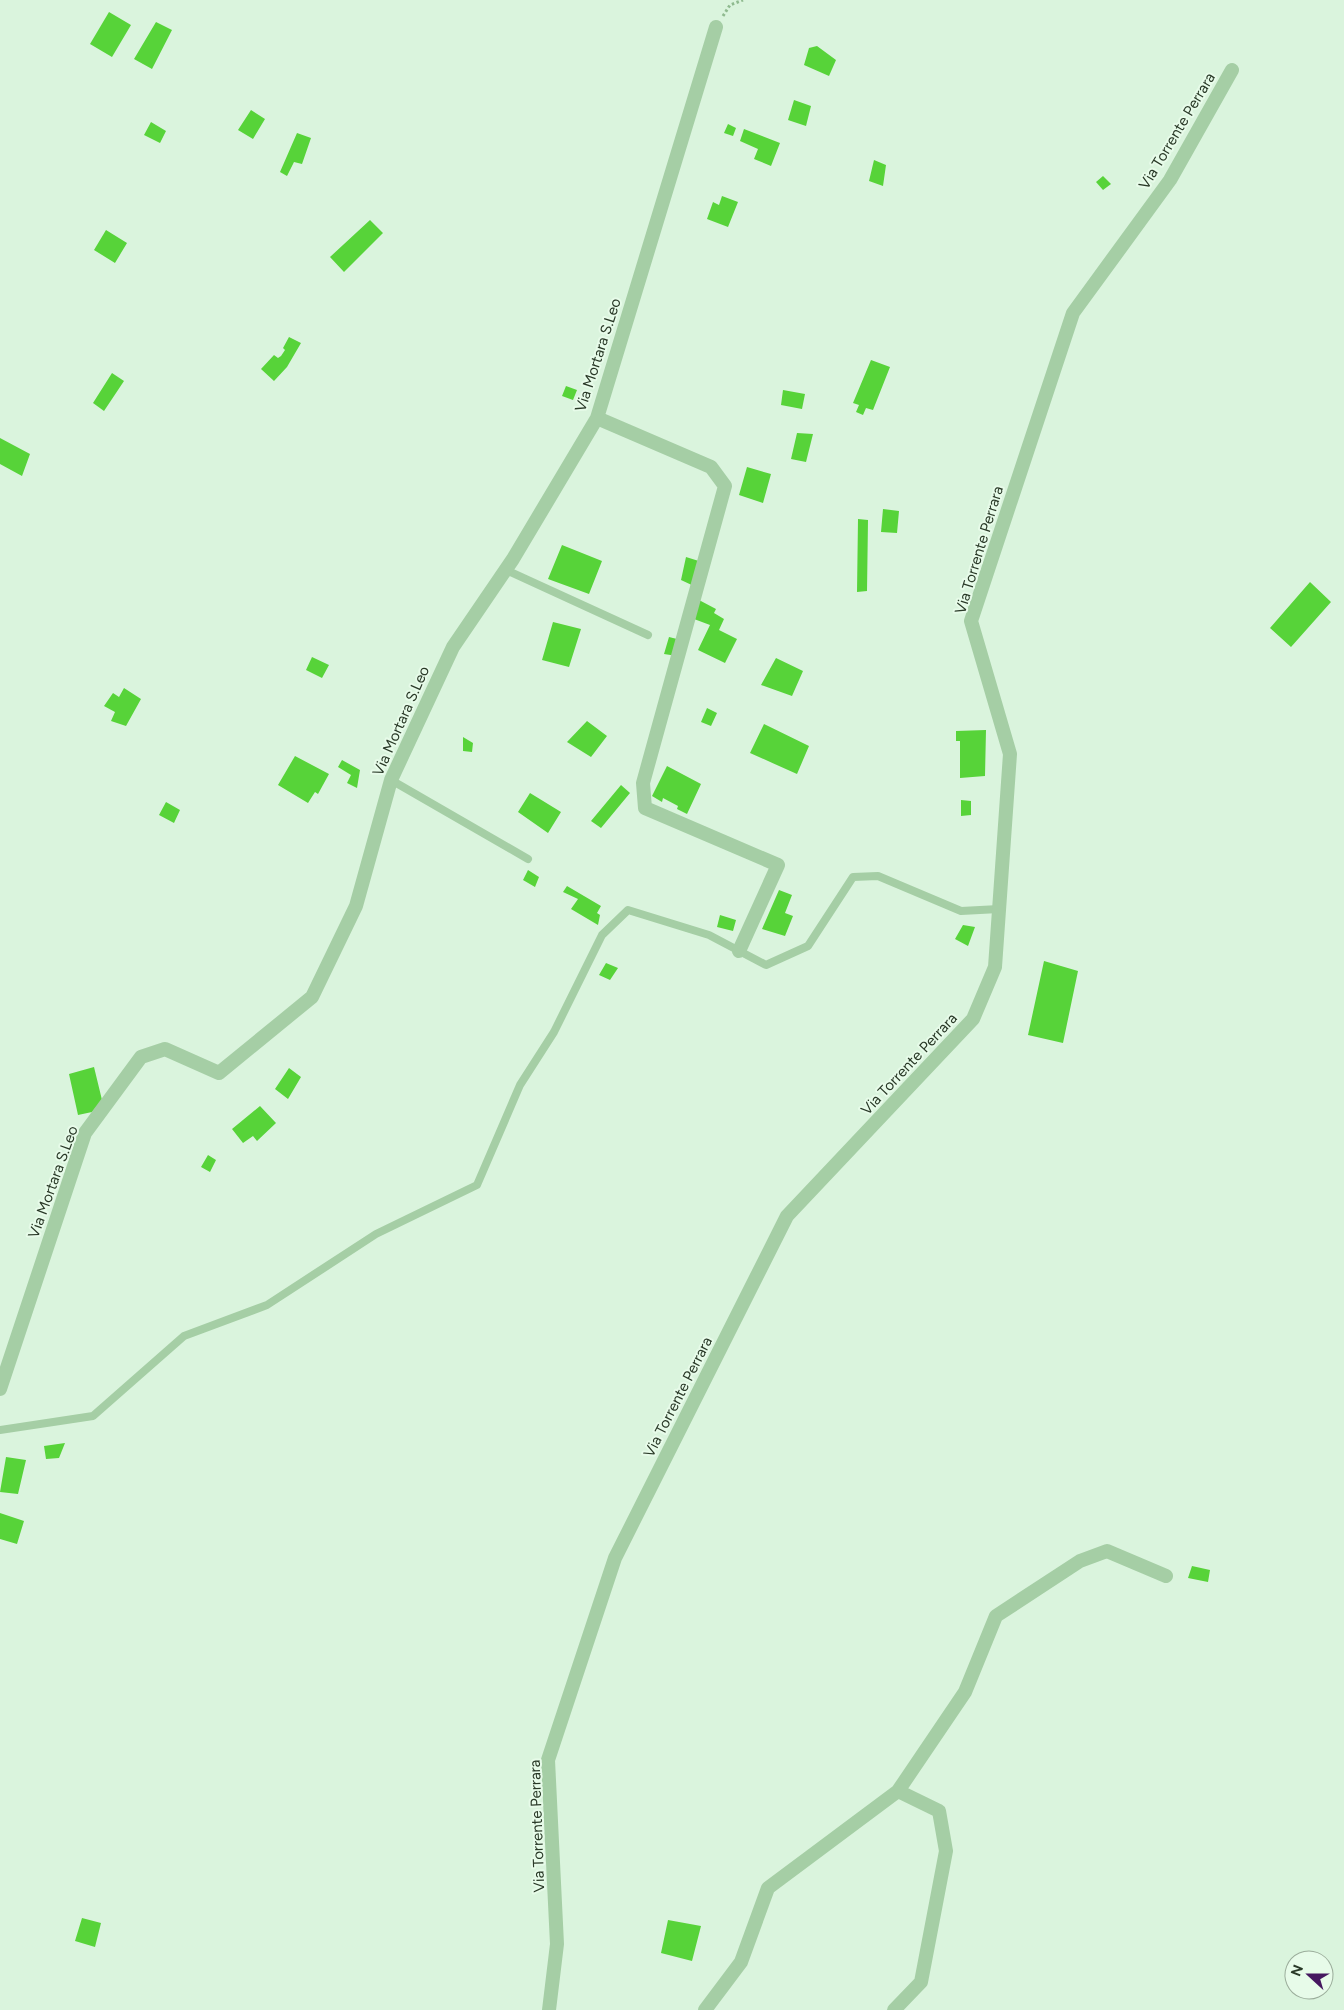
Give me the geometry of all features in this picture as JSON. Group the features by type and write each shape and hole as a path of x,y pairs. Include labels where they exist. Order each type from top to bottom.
{"street":[{"name":"Via Mortara S.Leo","path":"0,1389 85,1133 141,1057 165,1049 219,1073 312,997 356,906 391,780 453,647 506,570 597,418 716,28"},
{"name":"Via Torrente Perrara","path":"549,2010 557,1944 548,1760 615,1558 787,1216 973,1019 995,967 1010,754 971,621 1073,314 1170,180 1232,70"},
{"path":"597,418 711,467 725,486 643,784 645,808 778,865 739,951"},
{"path":"704,2010 741,1962 768,1888 898,1791 965,1692 996,1616 1080,1561 1107,1550 1166,1576"},
{"path":"894,2010 921,1982 946,1851 939,1811 898,1791"}],"lane":[{"path":"506,570 648,635"},
{"path":"391,780 528,858"},
{"path":"0,1430 93,1416 184,1336 267,1305 376,1234 478,1185 520,1084 554,1032 602,935 628,910 709,935 766,965 808,946 853,877 878,876 962,911 999,909"}],"path":[{"path":"716,28 730,5 743,0"}],"building":[{"path":"109,12 131,25 112,57 90,44"},
{"path":"156,22 172,30 152,69 134,59"},
{"path":"817,46 836,60 829,76 804,65 809,48"},
{"path":"794,100 811,106 806,126 788,120"},
{"path":"251,110 265,119 253,139 238,130"},
{"path":"151,122 166,131 160,143 144,135"},
{"path":"728,124 736,128 733,136 724,133"},
{"path":"744,129 780,143 771,166 754,159 758,149 740,141"},
{"path":"297,133 311,138 302,164 294,162 287,176 280,172"},
{"path":"874,160 886,165 883,186 869,181"},
{"path":"1103,176 1111,184 1103,190 1096,182"},
{"path":"722,196 738,202 728,227 707,219 713,202 719,205"},
{"path":"370,220 383,233 344,272 330,257"},
{"path":"106,230 127,243 115,263 94,250"},
{"path":"289,337 301,343 287,367 274,381 261,369 274,355 278,358 281,356"},
{"path":"871,360 890,367 873,410 866,408 863,415 856,412 859,405 853,403"},
{"path":"112,373 124,381 104,411 93,403"},
{"path":"566,386 577,390 573,400 562,396"},
{"path":"783,390 805,394 802,409 781,405"},
{"path":"797,433 813,434 806,462 791,459"},
{"path":"0,438 30,454 22,476 0,464"},
{"path":"747,467 771,474 763,503 739,495"},
{"path":"883,509 899,511 897,533 881,532"},
{"path":"858,519 868,520 867,591 857,592"},
{"path":"562,545 602,561 589,594 548,579"},
{"path":"686,557 702,562 696,587 681,580"},
{"path":"1310,582 1331,602 1291,647 1270,628"},
{"path":"699,600 716,609 714,613 724,619 719,630 737,639 725,663 698,650 710,625 694,619"},
{"path":"553,622 581,629 569,667 542,660"},
{"path":"669,637 681,640 677,656 664,654"},
{"path":"312,657 329,665 322,678 306,670"},
{"path":"776,658 803,671 792,696 761,685"},
{"path":"124,688 141,699 126,726 111,721 115,712 104,706 113,693 119,697"},
{"path":"707,708 717,713 711,726 701,722"},
{"path":"587,721 607,736 591,757 567,742"},
{"path":"764,724 809,746 797,774 750,753"},
{"path":"986,730 985,776 960,778 960,741 956,741 956,731"},
{"path":"463,737 473,743 472,752 463,751"},
{"path":"295,756 329,774 318,794 315,792 308,803 278,785"},
{"path":"342,760 360,770 357,788 347,783 351,775 338,767"},
{"path":"667,766 701,784 687,814 677,809 678,806 663,798 662,802 652,796"},
{"path":"621,785 630,793 601,828 591,821"},
{"path":"530,793 561,812 548,833 518,812"},
{"path":"961,800 971,801 971,815 961,816"},
{"path":"166,802 180,810 174,823 159,815"},
{"path":"528,870 539,877 535,887 523,880"},
{"path":"567,886 601,906 597,913 600,915 598,925 571,909 578,899 563,892"},
{"path":"779,890 792,895 785,913 793,916 785,936 762,929"},
{"path":"720,915 736,920 733,931 717,927"},
{"path":"963,925 975,927 968,946 955,939"},
{"path":"1044,961 1078,971 1063,1043 1028,1035"},
{"path":"606,963 618,968 610,980 599,975"},
{"path":"94,1067 102,1100 92,1112 78,1115 69,1074"},
{"path":"289,1068 301,1077 288,1099 275,1089"},
{"path":"260,1106 276,1123 257,1141 253,1136 243,1143 232,1129"},
{"path":"208,1155 216,1160 210,1172 201,1167"},
{"path":"65,1443 59,1458 46,1459 44,1446"},
{"path":"6,1457 26,1460 18,1494 0,1492"},
{"path":"0,1513 24,1521 17,1544 0,1539"},
{"path":"1192,1566 1210,1570 1208,1582 1188,1578"},
{"path":"82,1918 101,1923 95,1947 75,1941"},
{"path":"668,1920 701,1926 692,1961 661,1953"}]}
